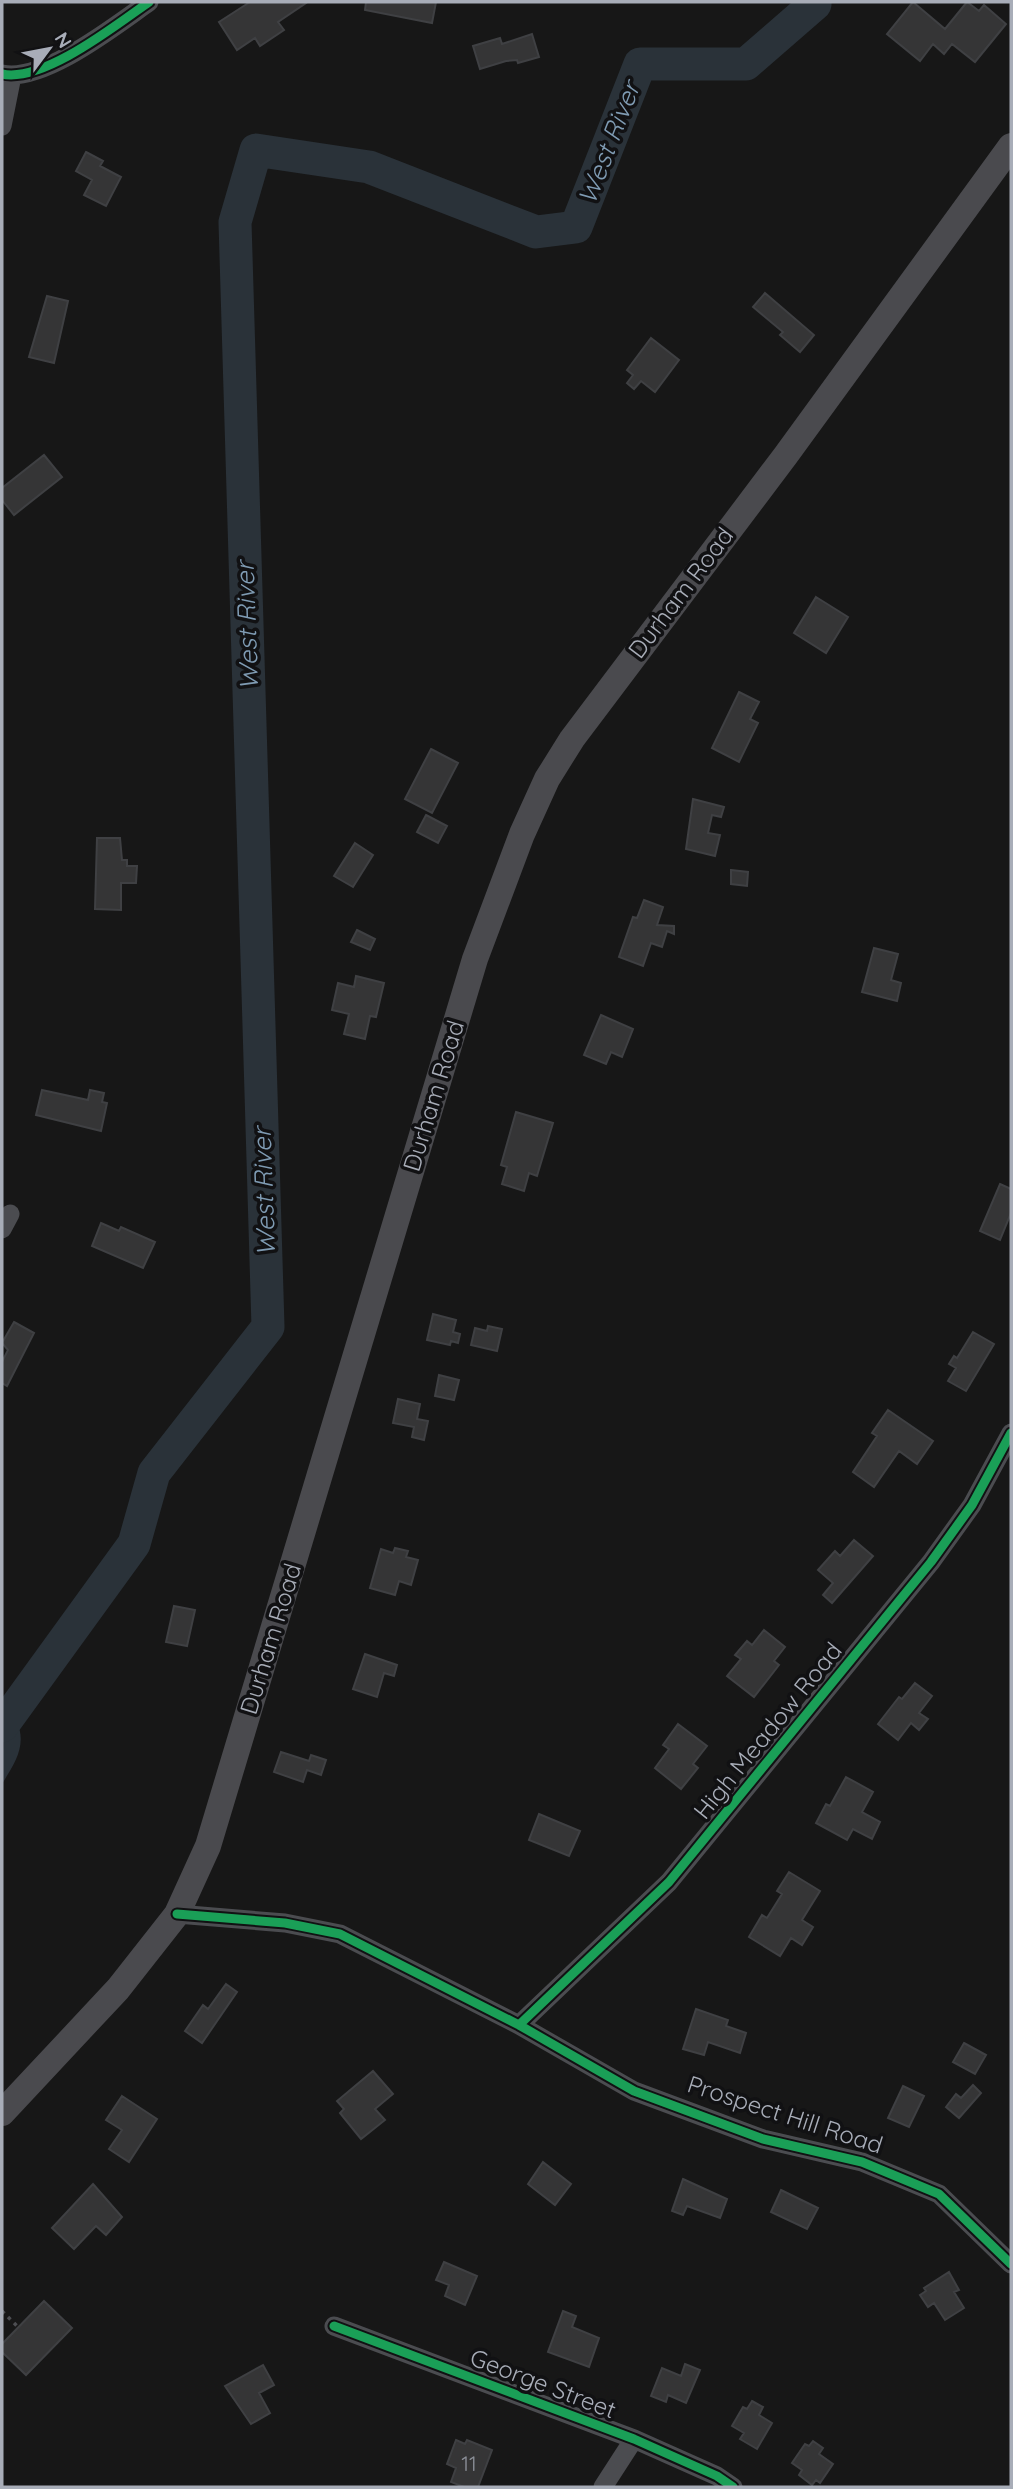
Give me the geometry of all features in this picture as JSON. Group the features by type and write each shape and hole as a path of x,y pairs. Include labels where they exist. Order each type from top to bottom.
{"main road":[{"name":"Durham Road","path":"2,2113 118,1989 177,1914 210,1841 475,960 509,865 547,779 594,706 786,455 1011,146"}],"street":[{"path":"2,126 7,75 67,58 149,2"},
{"name":"High Meadow Road","path":"519,2025 669,1882 931,1562 972,1505 1011,1433"},
{"name":"Prospect Hill Road","path":"177,1914 285,1923 340,1934 519,2025 634,2091 762,2139 862,2162 939,2194 1011,2264"},
{"name":"George Street","path":"334,2326 634,2439 717,2476 733,2487"},
{"path":"603,2487 634,2439"}],"path":[{"path":"2,2311 18,2327"}],"shaded area":[{"path":"4,1716 16,1720 21,1737 15,1761 2,1784"}],"building":[{"path":"250,2 306,3 278,22 284,30 260,46 255,38 237,50 219,22"},
{"path":"366,2 436,2 432,23 365,10"},
{"path":"913,2 945,29 967,2 979,11 984,5 1006,24 975,62 952,44 944,54 933,44 920,61 887,34"},
{"path":"532,34 539,57 518,63 517,60 506,61 480,69 473,46 500,38 502,44"},
{"path":"86,152 103,161 100,166 121,177 106,206 84,195 92,180 76,171"},
{"path":"765,293 814,335 800,352 780,335 783,332 753,307"},
{"path":"47,296 68,301 54,363 29,357"},
{"path":"651,338 679,360 655,392 641,381 634,389 627,383 633,375 627,370"},
{"path":"44,455 62,477 14,515 2,500 2,488"},
{"path":"816,597 848,617 826,653 794,633"},
{"path":"739,692 759,702 750,719 758,723 739,762 712,748"},
{"path":"431,749 458,763 432,813 405,799"},
{"path":"693,799 724,807 721,817 712,815 708,833 720,835 715,856 686,849"},
{"path":"426,815 447,826 438,843 417,832"},
{"path":"97,838 120,838 122,860 127,860 127,866 137,866 136,883 121,883 121,910 95,909"},
{"path":"355,843 373,855 353,887 334,876"},
{"path":"731,870 748,872 747,886 731,884"},
{"path":"644,900 663,907 657,925 674,926 674,934 667,931 662,947 651,943 643,966 619,957 633,917 637,918"},
{"path":"357,930 375,939 370,950 351,942"},
{"path":"874,948 898,954 891,980 901,983 897,1001 862,992"},
{"path":"356,976 384,983 376,1017 370,1016 365,1039 344,1034 349,1014 332,1010 338,983 354,987"},
{"path":"601,1015 633,1029 622,1057 611,1052 606,1064 584,1055"},
{"path":"42,1090 88,1100 90,1090 104,1093 102,1102 107,1103 101,1131 36,1115"},
{"path":"516,1112 553,1123 537,1176 529,1173 524,1191 502,1184 507,1167 501,1165"},
{"path":"1000,1184 1011,1189 1011,1213 1000,1240 980,1231"},
{"path":"101,1223 119,1231 121,1227 155,1242 143,1268 92,1246"},
{"path":"433,1314 456,1320 453,1332 460,1334 458,1343 451,1341 450,1345 427,1340"},
{"path":"14,1322 34,1333 7,1386 2,1383 2,1362 8,1350 2,1343"},
{"path":"488,1326 502,1329 497,1351 471,1345 475,1328 487,1331"},
{"path":"973,1332 994,1344 966,1391 948,1381 956,1368 949,1364 954,1356 957,1358"},
{"path":"439,1375 459,1380 454,1400 435,1396"},
{"path":"398,1399 420,1404 417,1419 428,1421 424,1440 412,1437 414,1427 393,1423"},
{"path":"888,1410 933,1441 917,1464 899,1451 874,1487 853,1472 877,1436 872,1433"},
{"path":"854,1540 873,1556 832,1603 823,1595 833,1583 818,1570 835,1551 840,1556"},
{"path":"395,1548 408,1551 406,1557 418,1560 411,1585 399,1581 395,1595 370,1588 381,1549 393,1553"},
{"path":"174,1606 195,1610 187,1646 166,1642"},
{"path":"764,1630 785,1647 774,1661 779,1665 754,1697 727,1676 741,1659 735,1655 747,1641 752,1645"},
{"path":"365,1654 397,1665 394,1676 384,1673 377,1697 353,1689"},
{"path":"915,1683 932,1696 919,1713 928,1719 919,1730 911,1723 898,1740 878,1724 899,1697 902,1699"},
{"path":"678,1724 707,1746 693,1764 698,1768 681,1789 655,1768 669,1749 663,1745"},
{"path":"281,1752 309,1761 311,1755 326,1760 321,1775 307,1770 303,1782 274,1772"},
{"path":"846,1777 873,1792 862,1812 880,1822 872,1839 853,1829 847,1840 816,1823 826,1804 830,1806"},
{"path":"539,1814 580,1831 569,1856 529,1840"},
{"path":"789,1872 820,1891 802,1920 813,1927 802,1945 791,1938 780,1956 749,1937 762,1915 767,1918 782,1894 777,1891"},
{"path":"226,1984 237,1992 202,2043 185,2031 203,2005 208,2009"},
{"path":"696,2009 728,2020 726,2026 746,2033 740,2053 708,2042 704,2055 683,2049"},
{"path":"964,2043 986,2055 975,2074 953,2062"},
{"path":"373,2071 393,2094 375,2109 385,2120 361,2139 340,2113 344,2109 337,2101"},
{"path":"973,2085 981,2093 959,2118 946,2107 956,2094 961,2098"},
{"path":"903,2086 924,2096 909,2127 888,2118"},
{"path":"122,2096 157,2119 129,2162 109,2149 122,2130 106,2120"},
{"path":"543,2162 571,2184 555,2205 528,2184"},
{"path":"683,2179 727,2199 720,2218 687,2206 683,2215 672,2211"},
{"path":"93,2184 122,2217 106,2235 96,2226 74,2249 52,2228"},
{"path":"781,2190 818,2208 807,2229 771,2212"},
{"path":"444,2262 477,2276 465,2305 445,2296 449,2285 436,2280"},
{"path":"949,2272 959,2290 954,2292 964,2308 945,2320 934,2303 928,2307 920,2295 926,2291 924,2288"},
{"path":"44,2301 72,2328 26,2375 2,2352 2,2344"},
{"path":"563,2311 576,2316 572,2327 599,2338 589,2367 548,2352"},
{"path":"685,2364 700,2370 686,2403 668,2395 666,2402 651,2396 662,2368 681,2376"},
{"path":"263,2365 274,2385 259,2393 270,2413 251,2424 225,2386"},
{"path":"752,2401 763,2407 759,2415 772,2423 757,2449 740,2439 744,2433 732,2426 743,2407 747,2409"},
{"path":"456,2440 465,2444 467,2440 492,2450 478,2487 464,2487 451,2482 456,2468 447,2464"},
{"path":"813,2441 823,2448 819,2454 833,2464 820,2483 816,2480 812,2485 799,2475 802,2470 792,2463 805,2444 809,2446"}],"waterway":[{"name":"West River","path":"2,1726 134,1544 154,1473 268,1327 235,222 256,150 369,167 536,232 576,227 640,64 746,64 815,4 814,2"}],"cycle path":[{"path":"2,74 38,70 58,61 99,37 149,2"},
{"path":"519,2025 669,1882 931,1562 972,1505 1011,1433"},
{"path":"177,1914 285,1923 340,1934 519,2025 634,2091 763,2139 862,2162 939,2194 1011,2264"},
{"path":"334,2326 634,2439 717,2476 733,2487"}]}
